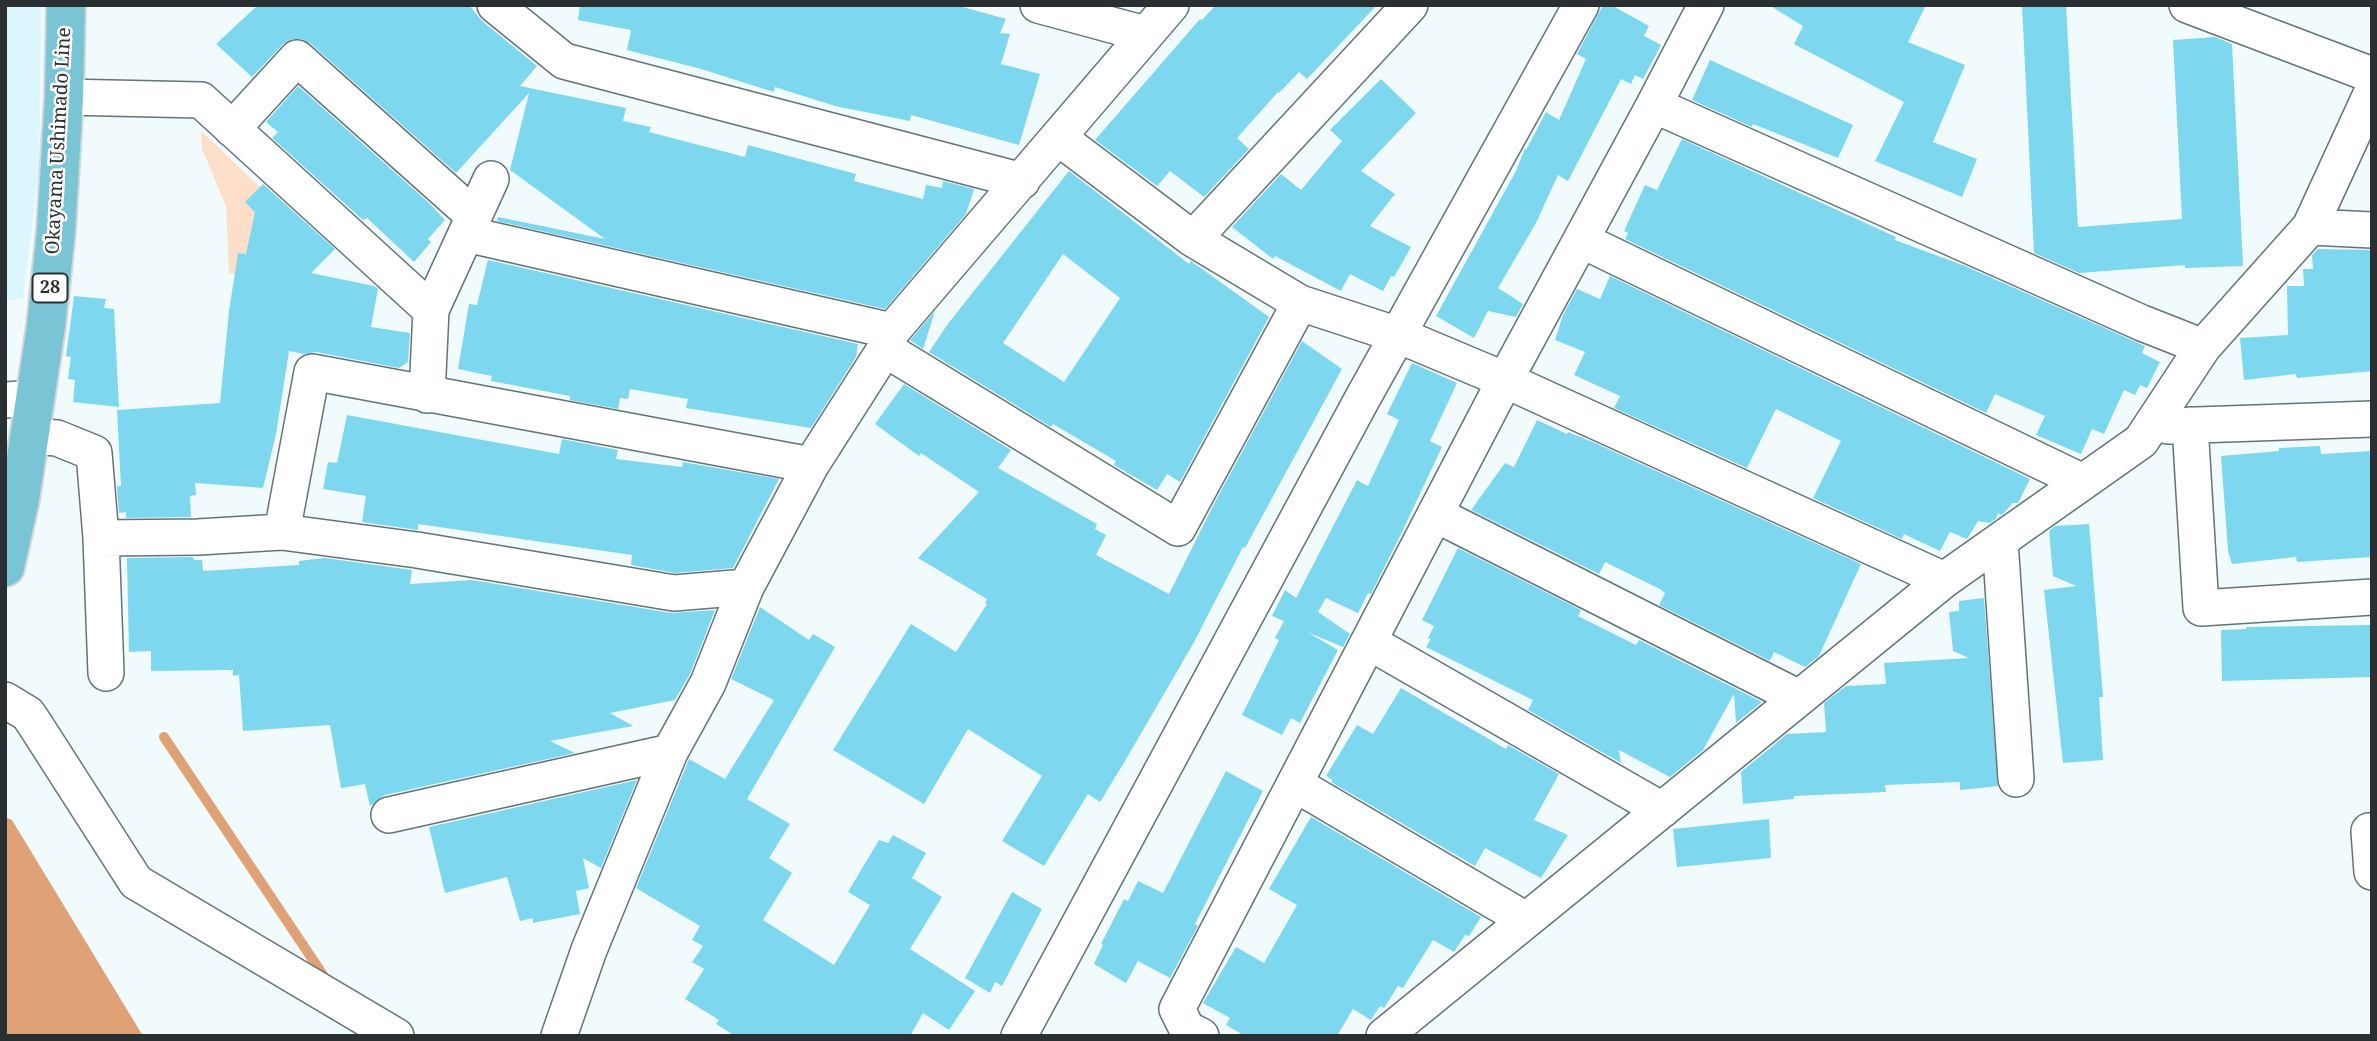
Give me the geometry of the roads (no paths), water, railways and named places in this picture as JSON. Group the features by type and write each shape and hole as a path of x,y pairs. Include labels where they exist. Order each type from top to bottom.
{"main road":[{"name":"Okayama Ushimado Line","path":"5,567 30,436 20,399 46,326 64,97 66,5"}],"street":[{"path":"495,5 565,61 1022,181"},
{"path":"1038,5 1145,34"},
{"path":"559,1036 589,950 670,752 708,683 746,587 811,465 889,340 1171,5"},
{"path":"1192,239 1410,5"},
{"path":"1019,1036 1398,335 1581,5"},
{"path":"1201,1036 1187,1029 1177,1009 1505,380 1706,5"},
{"path":"2187,5 2372,75"},
{"path":"232,129 297,58 470,225 889,340 1178,528 1300,303"},
{"path":"1384,1036 1944,580 2141,440 2203,347 2311,227 2372,92"},
{"path":"64,97 201,100 431,310"},
{"path":"1654,105 2142,323 2203,347"},
{"path":"1059,138 1192,239 1300,303 1398,335 1505,380 1944,580"},
{"path":"427,395 431,310 491,179"},
{"path":"2311,227 2372,230"},
{"path":"1581,240 2083,482"},
{"path":"282,532 312,372 811,465"},
{"path":"2150,426 2372,419"},
{"path":"2190,425 2201,608 2372,597"},
{"path":"30,436 57,438 94,453 101,538 106,673"},
{"path":"1435,514 1799,698"},
{"path":"101,538 198,537 282,532 430,552 674,593 746,587"},
{"path":"2000,541 2016,779"},
{"path":"1369,642 1662,810"},
{"path":"5,700 28,715 37,726 136,882 396,1036"},
{"path":"389,815 670,752"},
{"path":"1295,784 1526,920"},
{"path":"2372,831 2369,831 2372,872"}],"waterway":[{"path":"164,737 327,981"}]}
